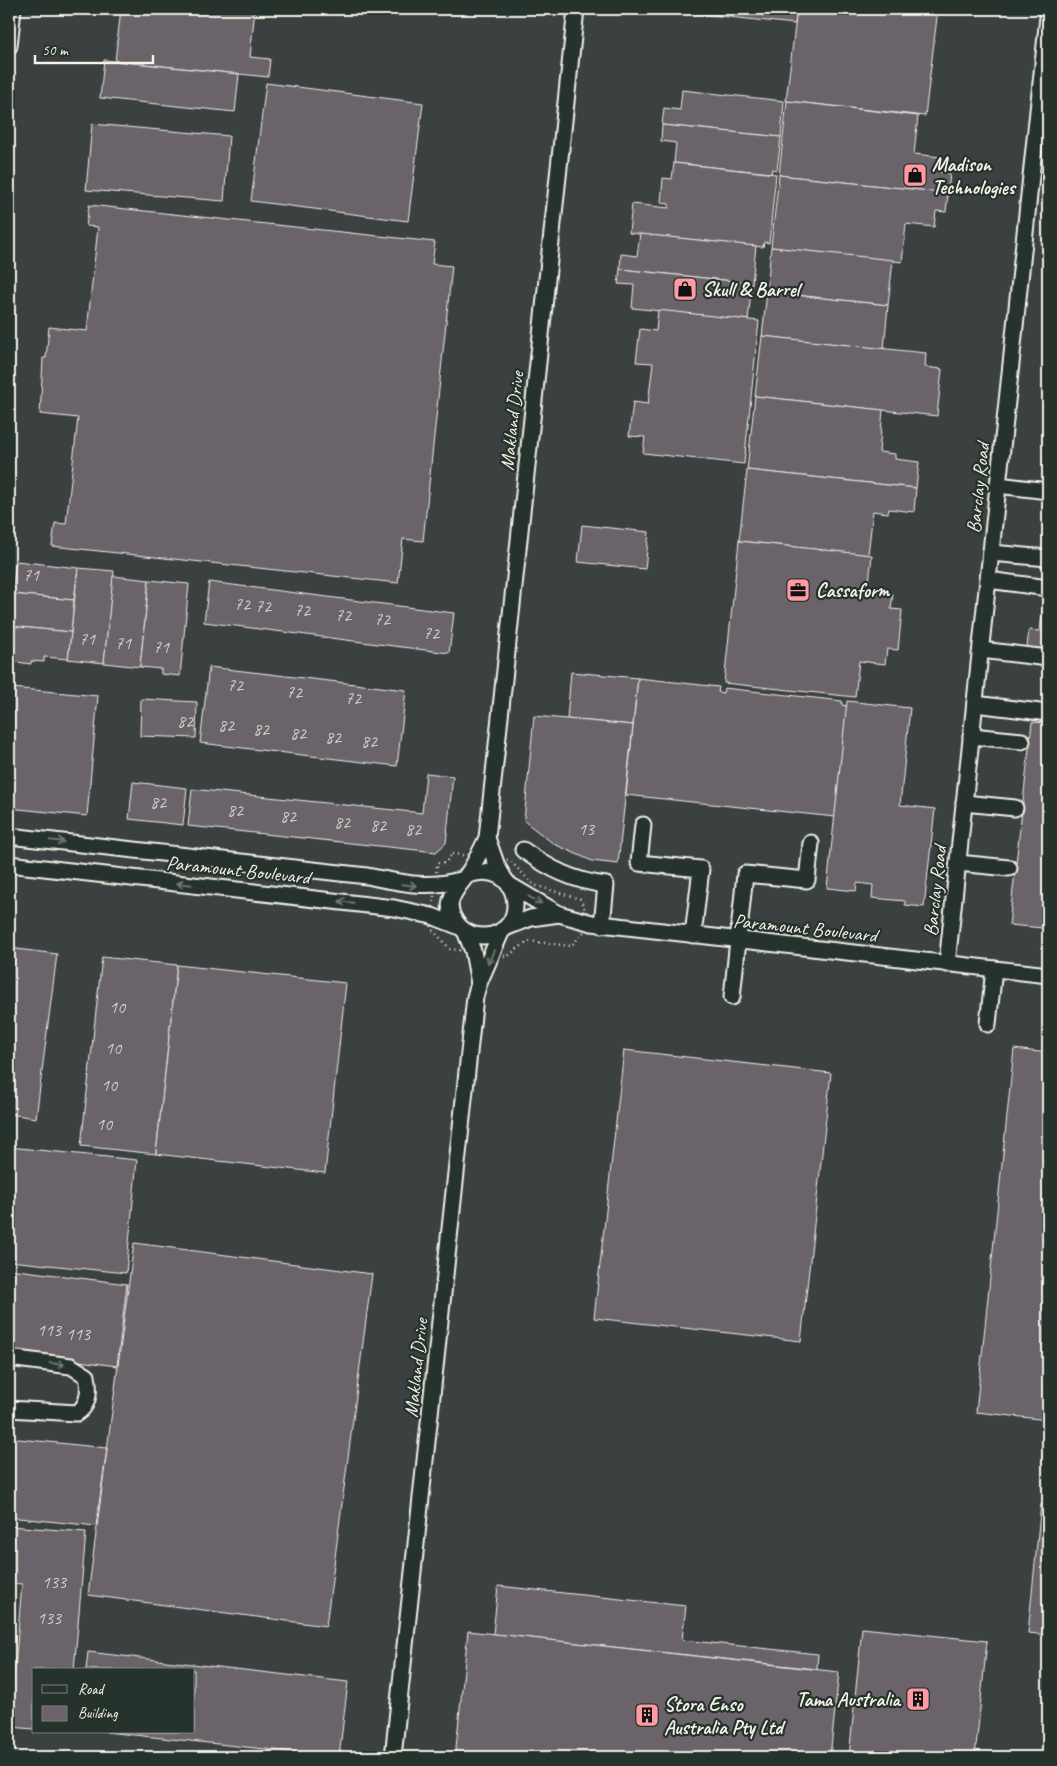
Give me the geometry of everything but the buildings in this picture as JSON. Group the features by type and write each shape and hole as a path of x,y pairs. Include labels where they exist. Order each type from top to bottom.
{"street":[{"path":"9,46 13,9"},
{"name":"Makland Drive","path":"464,878 487,838 576,9"},
{"name":"Barclay Road","path":"947,964 1048,17"},
{"path":"998,485 1048,491"},
{"path":"991,553 1048,558"},
{"path":"988,580 1048,588"},
{"path":"981,650 1048,658"},
{"path":"975,704 1048,713"},
{"path":"972,736 1022,741"},
{"path":"964,803 1015,808"},
{"path":"643,825 639,863 701,869 693,935"},
{"name":"Paramount Boulevard","path":"9,836 367,876 410,885 434,885 464,878"},
{"name":"Makland Drive","path":"487,838 497,866 508,884"},
{"path":"732,997 745,874 807,880 811,843"},
{"path":"523,850 543,864 582,882 606,886 602,925"},
{"path":"958,863 1009,868"},
{"name":"Paramount Boulevard","path":"9,864 394,908 432,916 463,929"},
{"path":"486,872 497,874 508,884 516,907 513,918 504,929 484,936 463,929 454,919 451,898 455,888 464,878 486,872"},
{"name":"Paramount Boulevard","path":"508,884 559,914 602,925 1048,975"},
{"name":"Paramount Boulevard","path":"504,929 531,918 559,914"},
{"name":"Makland Drive","path":"463,929 473,952 478,983"},
{"name":"Makland Drive","path":"393,1757 474,1004 478,983 504,929"},
{"path":"988,1024 994,969"},
{"path":"9,1358 71,1366 87,1376 89,1386 87,1403 76,1413 9,1408"}],"place":[{"name":"Madison Technologies","path":"915,175"},
{"name":"Skull & Barrel","path":"685,289"},
{"name":"Cassaform","path":"798,590"},
{"name":"Tama Australia","path":"918,1699"},
{"name":"Stora Enso Australia Pty Ltd","path":"647,1715"}]}
